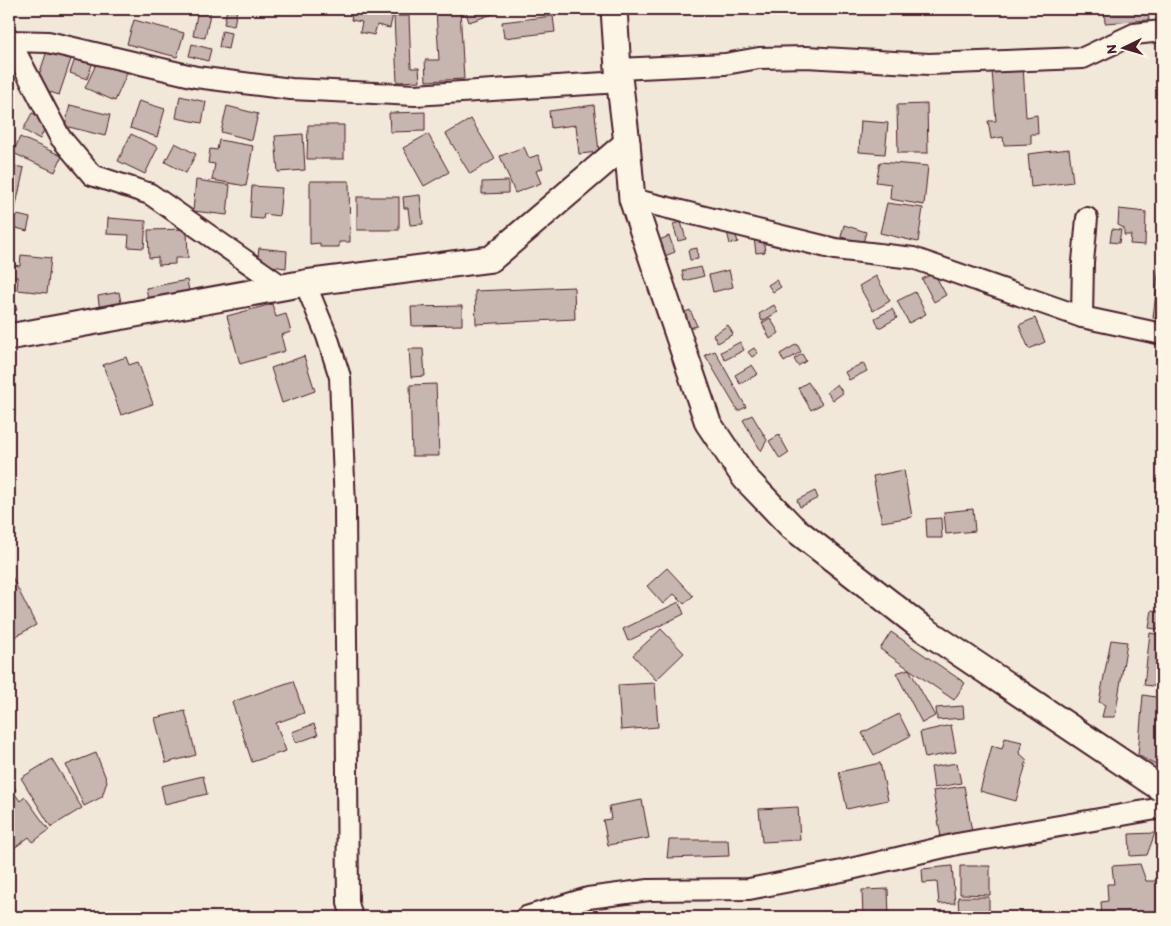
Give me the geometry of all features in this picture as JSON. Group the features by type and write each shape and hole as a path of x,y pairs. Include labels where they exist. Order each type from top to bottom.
{"street":[{"path":"614,9 632,199 708,423 745,478 792,527 922,628 1162,788"},
{"path":"352,917 348,903 345,507 340,377 327,336 294,285 150,194 92,176 60,137 9,41 48,42 196,77 291,89 415,95 725,64 759,58 806,57 929,64 1082,58 1134,34 1162,31"},
{"path":"9,337 294,285 491,259 627,143"},
{"path":"632,199 836,249 913,258 1082,317 1162,334"},
{"path":"1082,317 1083,262 1087,218"},
{"path":"526,917 588,898 640,891 749,889 842,871 957,844 1162,808"}],"building":[{"path":"198,9 211,9 205,38 193,36"},
{"path":"227,9 237,9 234,26 224,24"},
{"path":"353,9 394,9 390,28 377,25 374,35 360,32 362,22 351,20"},
{"path":"460,9 464,79 426,81 425,60 439,60 436,10"},
{"path":"465,9 501,9 502,11 469,22"},
{"path":"1104,9 1148,9 1149,20 1105,23"},
{"path":"394,16 409,16 411,68 419,68 420,81 397,82"},
{"path":"553,16 555,32 504,38 502,22"},
{"path":"134,20 184,33 177,57 127,44"},
{"path":"222,31 231,33 228,49 219,47"},
{"path":"192,44 211,49 208,61 189,56"},
{"path":"47,51 71,59 59,95 35,87"},
{"path":"77,53 94,59 87,79 70,73"},
{"path":"99,58 128,71 115,101 85,88"},
{"path":"1023,65 1026,117 1037,115 1038,134 1031,134 1031,144 1004,145 1003,137 991,139 988,121 996,121 992,71"},
{"path":"180,96 206,102 202,123 176,118"},
{"path":"139,101 165,109 157,137 130,128"},
{"path":"927,104 928,153 898,153 897,105"},
{"path":"70,105 110,115 105,136 65,126"},
{"path":"594,105 599,152 579,154 576,125 551,128 549,111"},
{"path":"227,106 258,114 252,140 221,132"},
{"path":"425,112 425,131 390,132 389,113"},
{"path":"32,113 48,121 40,139 23,130"},
{"path":"471,119 495,159 470,174 446,134"},
{"path":"861,121 888,123 885,154 859,152"},
{"path":"308,125 344,125 344,159 307,159"},
{"path":"131,134 158,147 145,174 118,161"},
{"path":"303,134 305,170 278,172 275,136"},
{"path":"428,134 449,172 424,186 403,148"},
{"path":"20,137 62,156 55,172 13,153"},
{"path":"219,140 253,146 246,186 212,180 215,164 208,163 210,149 217,150"},
{"path":"175,143 196,154 186,173 165,162"},
{"path":"524,147 529,158 538,155 543,168 536,171 541,183 515,193 500,156"},
{"path":"1069,149 1073,182 1031,187 1028,154"},
{"path":"880,162 928,166 924,205 890,199 891,184 876,182"},
{"path":"11,165 24,168 15,210 9,209 9,173"},
{"path":"196,180 230,185 227,215 193,211"},
{"path":"310,181 349,181 350,242 339,242 339,247 320,247 320,243 310,244"},
{"path":"508,181 508,193 482,194 482,182"},
{"path":"252,186 282,188 279,216 264,214 263,219 250,218"},
{"path":"420,195 423,224 410,225 408,208 404,208 403,197"},
{"path":"357,197 399,197 399,230 357,230"},
{"path":"887,203 923,208 918,242 880,233"},
{"path":"1119,209 1146,212 1145,245 1130,244 1131,235 1124,235 1124,228 1118,225"},
{"path":"9,213 30,218 27,231 9,226"},
{"path":"108,218 146,221 144,248 128,247 129,235 107,234"},
{"path":"681,222 686,239 678,241 673,224"},
{"path":"844,225 866,232 863,243 841,237"},
{"path":"187,229 188,258 175,258 175,264 158,265 158,257 149,258 148,230"},
{"path":"1112,229 1121,230 1119,243 1110,242"},
{"path":"734,230 738,242 730,244 727,232"},
{"path":"669,236 675,252 662,257 657,241"},
{"path":"763,236 765,252 756,253 754,238"},
{"path":"259,248 287,251 286,268 257,264"},
{"path":"697,248 698,259 690,260 688,250"},
{"path":"21,255 51,258 47,293 17,290 18,277 12,277 14,265 20,266"},
{"path":"1159,266 1162,266 1162,319 1153,318"},
{"path":"701,267 704,276 684,281 682,271"},
{"path":"729,270 733,287 713,292 709,275"},
{"path":"934,273 946,295 934,302 922,279"},
{"path":"876,276 890,301 873,311 859,286"},
{"path":"187,280 189,291 148,298 146,288"},
{"path":"776,280 781,287 773,292 768,285"},
{"path":"9,287 17,310 9,313"},
{"path":"574,287 575,319 476,324 475,291"},
{"path":"119,292 122,308 100,312 98,296"},
{"path":"915,292 926,314 909,323 897,301"},
{"path":"272,304 276,317 286,314 291,332 281,335 285,351 240,364 227,316"},
{"path":"774,305 778,312 762,321 759,314"},
{"path":"462,306 462,325 412,326 411,307"},
{"path":"892,309 897,318 879,328 875,318"},
{"path":"690,310 697,326 689,328 683,313"},
{"path":"770,318 779,333 770,339 762,323"},
{"path":"1035,318 1045,342 1029,349 1019,325"},
{"path":"728,325 733,334 718,343 713,335"},
{"path":"740,342 744,350 725,360 721,352"},
{"path":"797,344 801,352 784,362 780,354"},
{"path":"754,348 758,353 752,357 748,352"},
{"path":"409,349 423,349 425,376 411,377"},
{"path":"715,351 746,407 738,411 705,355"},
{"path":"802,354 806,361 798,366 794,359"},
{"path":"304,356 315,391 282,403 271,368"},
{"path":"126,357 129,365 138,362 153,404 121,415 103,365"},
{"path":"863,363 867,371 849,380 845,372"},
{"path":"752,365 758,374 740,384 735,375"},
{"path":"808,382 822,404 811,410 798,388"},
{"path":"436,384 439,456 412,456 410,385"},
{"path":"837,384 843,393 833,400 827,392"},
{"path":"1158,401 1162,401 1162,448 1156,448"},
{"path":"752,415 767,440 761,451 743,420"},
{"path":"779,435 789,453 780,459 769,441"},
{"path":"904,470 912,517 882,522 873,476"},
{"path":"815,491 818,498 800,507 797,500"},
{"path":"973,509 975,531 946,534 944,512"},
{"path":"941,518 942,538 927,538 926,519"},
{"path":"667,568 693,596 684,604 674,594 663,604 647,586"},
{"path":"12,577 36,625 9,640 9,578"},
{"path":"679,602 684,614 628,641 623,629"},
{"path":"1152,610 1162,612 1162,630 1149,628"},
{"path":"661,629 684,653 656,680 633,655"},
{"path":"891,632 965,683 954,700 880,649"},
{"path":"1150,633 1162,635 1162,687 1144,685"},
{"path":"1111,640 1127,642 1115,717 1102,717 1105,705 1099,702"},
{"path":"909,669 935,716 922,723 896,673"},
{"path":"293,681 304,713 276,723 286,751 252,762 232,702"},
{"path":"655,683 658,727 621,730 618,685"},
{"path":"1143,695 1162,698 1162,769 1138,755"},
{"path":"963,706 964,718 937,720 936,708"},
{"path":"185,711 196,755 166,763 155,718"},
{"path":"899,714 910,736 874,755 862,733"},
{"path":"314,724 318,735 296,743 292,732"},
{"path":"951,725 956,752 925,758 920,732"},
{"path":"1005,738 1022,742 1019,753 1027,760 1016,801 980,791 992,746 1002,749"},
{"path":"96,753 107,781 102,797 84,806 66,765"},
{"path":"52,759 82,808 51,827 21,778"},
{"path":"880,763 888,800 847,809 839,772"},
{"path":"957,763 961,783 934,788 931,767"},
{"path":"203,776 207,794 165,804 161,786"},
{"path":"9,782 16,790 9,794"},
{"path":"964,786 972,832 941,837 933,791"},
{"path":"15,794 20,801 25,797 49,830 33,842 29,837 13,849 9,843 9,798"},
{"path":"642,800 649,838 608,845 603,820 611,819 609,806"},
{"path":"798,807 800,840 762,842 759,809"},
{"path":"1155,833 1147,855 1130,856 1129,834"},
{"path":"669,840 728,840 729,856 667,858"},
{"path":"1140,864 1146,881 1160,881 1162,917 1102,917 1101,902 1108,901 1107,884 1114,884 1112,866"},
{"path":"952,866 955,903 939,904 937,882 923,883 922,869"},
{"path":"960,866 990,866 990,895 960,894"},
{"path":"888,889 889,917 863,917 862,890"},
{"path":"958,897 989,897 989,917 959,917"},
{"path":"1095,914 1095,917 1064,917 1064,915"}]}
